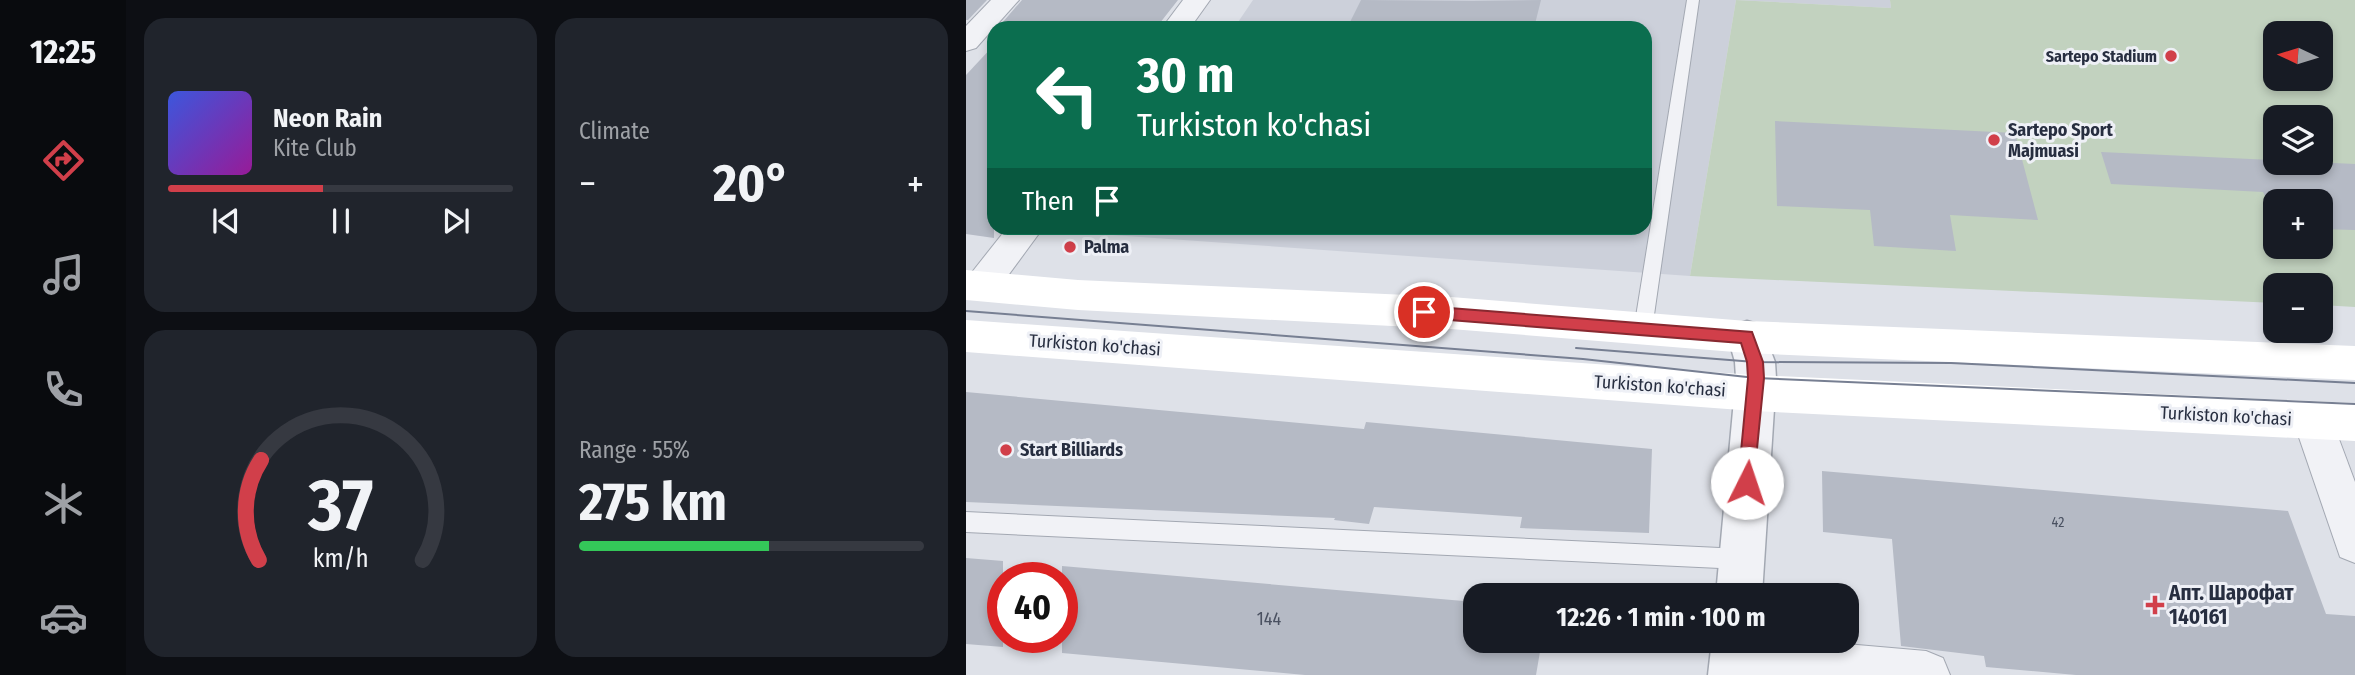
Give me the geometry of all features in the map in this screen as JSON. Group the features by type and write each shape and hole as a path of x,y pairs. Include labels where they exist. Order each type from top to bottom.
{"main road":[{"path":"974,286 1078,295 1451,313 1747,337 2355,363"},
{"name":"Turkiston ko'chasi","path":"966,336 1754,393 2355,422"}],"street":[{"path":"966,42 1006,0"},
{"path":"1181,21 1197,0"},
{"path":"974,286 1020,235"},
{"path":"1740,577 1755,362 1747,337"},
{"path":"2313,420 2355,542"},
{"path":"1734,658 1926,675"}],"lane":[{"path":"1643,329 1693,0"},
{"path":"966,522 1740,577"}],"shaded area":[{"path":"1253,0 1736,0 1690,276 1112,235 1652,235 1652,21 1239,21"},
{"path":"1736,0 1890,0 1891,8"}],"green space":[{"name":"Sartepo Sport Majmuasi","path":"1736,0 1891,8 1890,0 2355,0 2355,307 2333,306 2333,273 2263,273 2263,302 1690,276"}],"building":[{"path":"966,0 987,0 966,20"},
{"path":"1022,0 1178,0 1162,21 1004,21"},
{"path":"1361,0 1541,0 1536,21 1350,21"},
{"path":"987,52 987,235 994,235 994,238 966,234 966,75"},
{"path":"1775,121 2015,133 2038,220 1950,215 1956,251 1874,246 1870,210 1777,206"},
{"path":"2101,152 2263,160 2263,175 2333,175 2333,163 2355,164 2355,230 2333,229 2333,189 2263,189 2263,192 2111,184"},
{"path":"966,392 1364,429 1366,422 1652,449 1649,533 1520,528 1522,517 1374,507 1369,524 1334,520 1335,518 966,502"},
{"path":"1822,471 2288,511 2326,614 2355,616 2355,675 2076,675 1986,667 1984,656 1901,646 1892,539 1823,532"},
{"path":"966,558 1003,561 987,562 987,646 966,644"},
{"path":"1078,567 1463,601 1463,653 1540,653 1536,675 1305,675 1062,653 1078,653"}],"tram line":[{"path":"966,311 1583,359 1756,378 2355,404"},
{"path":"1576,348 1755,362 1951,363 2355,383"}],"place":[{"name":"Sartepo Stadium","path":"2171,56"},
{"name":"Sartepo Sport Majmuasi","path":"1994,140"},
{"name":"Palma","path":"1070,247"},
{"name":"Start Billiards","path":"1006,450"},
{"name":"Апт. Шарофат 140161","path":"2155,605"}],"route":[{"path":"1424,312 1747,337 1755,362 1756,378 1747,483"}]}
